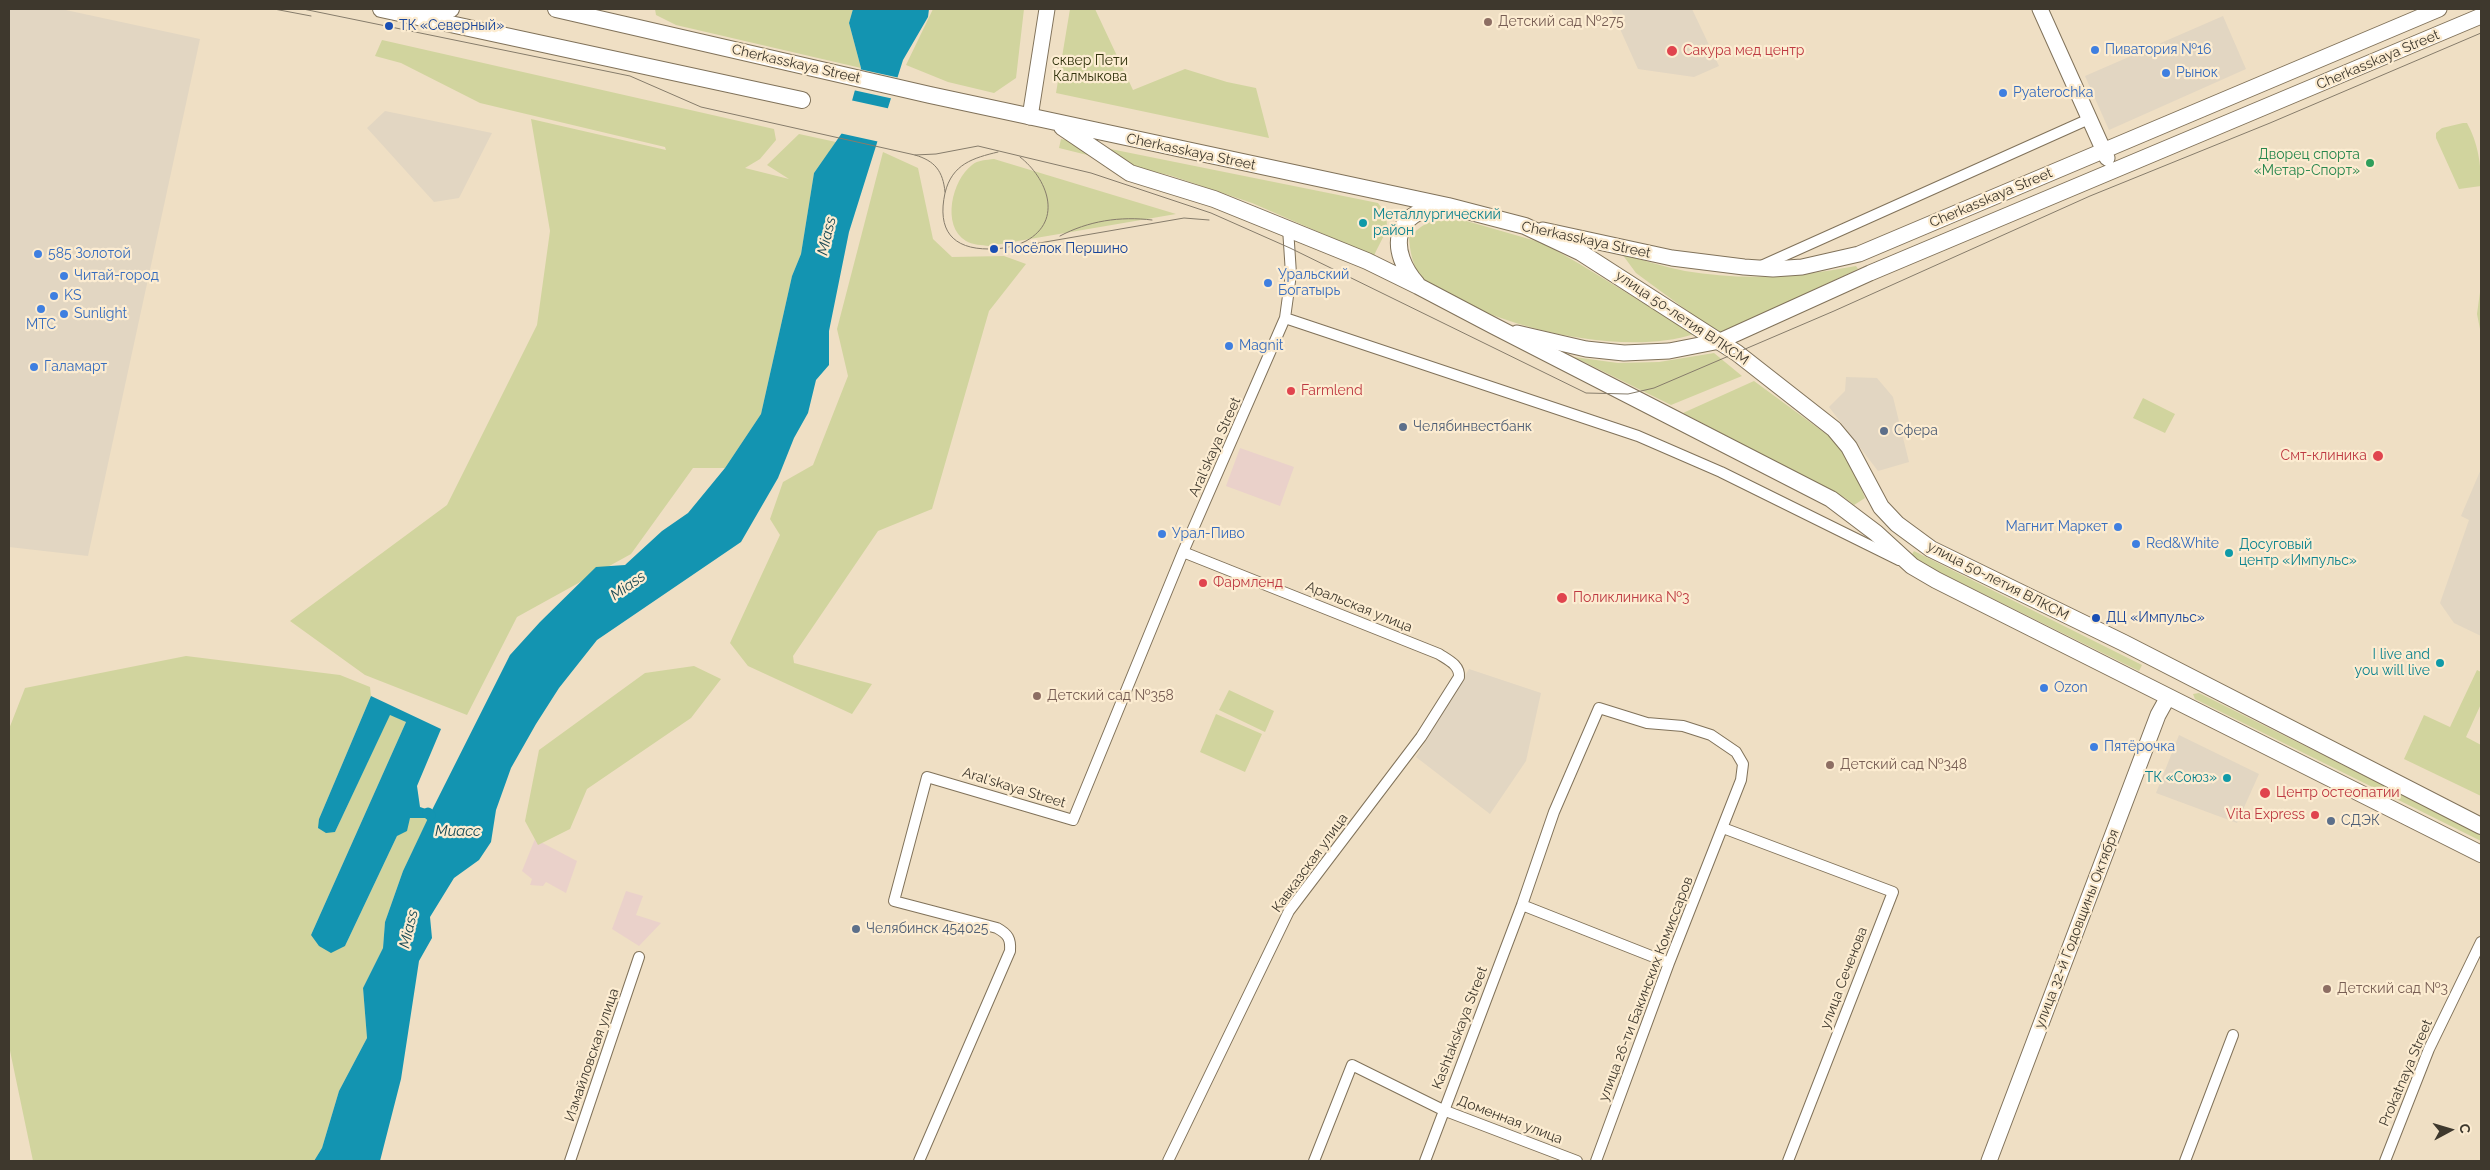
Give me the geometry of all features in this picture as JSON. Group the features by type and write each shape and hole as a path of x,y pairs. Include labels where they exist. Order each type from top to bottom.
{"main road":[{"path":"381,9 802,100"},
{"path":"407,15 451,9"},
{"name":"Cherkasskaya Street","path":"556,9 930,95 1448,206 1525,226 1672,258 1758,268 1802,267 1859,254 2439,9"},
{"path":"1030,117 1047,9"},
{"path":"2040,9 2113,171"},
{"name":"Cherkasskaya Street","path":"1056,122 1130,173 1214,199 1288,228 1418,286 1494,326 1548,342 1624,353 1669,351 1720,341 1870,273 2481,16"},
{"path":"1418,286 1406,271 1400,255 1401,227 1408,217 1419,211 1448,206"},
{"name":"улица 50-летия ВЛКСМ","path":"1525,226 1580,252 1720,341 1834,429 1849,446 1881,507 1897,524 1931,548 2481,826"},
{"name":"улица 50-летия ВЛКСМ","path":"1494,326 1831,498 1876,533 1912,566 2481,854"},
{"path":"2168,697 2180,673"},
{"name":"улица 32-й Годовщины Октября","path":"1988,1161 2158,715 2168,697"}],"street":[{"path":"1758,268 2089,119"},
{"name":"Aral'skaya Street","path":"919,1161 1010,951 1011,942 1006,934 997,928 894,901 927,777 1073,820 1183,552 1285,318 1291,274 1288,228"},
{"path":"1285,318 1638,436 1721,472 1912,566"},
{"name":"Аральская улица","path":"1183,552 1439,654 1453,663 1460,671 1459,677"},
{"name":"Кавказская улица","path":"1168,1161 1289,911 1421,737 1459,677"},
{"name":"улица 26-ти Бакинских Комиссаров","path":"1596,1161 1669,963 1741,780 1743,764 1736,752 1711,735 1692,729 1647,723 1599,708"},
{"name":"Kashtakskaya Street","path":"1425,1161 1522,905 1554,812 1599,708"},
{"name":"улица Сеченова","path":"1723,828 1893,892 1788,1161"},
{"path":"1522,905 1669,963"},
{"name":"Prokatnaya Street","path":"2385,1161 2429,1049 2481,942"},
{"name":"Измайловская улица","path":"570,1161 639,957"},
{"path":"2185,1161 2233,1035"},
{"name":"Доменная улица","path":"1314,1161 1352,1065 1443,1110 1578,1161"}],"shaded area":[{"name":"KS","path":"9,9 61,9 200,39 88,556 9,547"},
{"path":"1611,9 1692,9 1719,66 1694,77 1638,69"},
{"name":"Рынок","path":"2223,16 2246,69 2109,130 2085,76"},
{"path":"385,111 492,133 459,198 434,202 367,128"},
{"path":"1846,377 1877,378 1893,397 1909,462 1878,471 1829,407 1845,391"},
{"path":"1240,448 1294,467 1280,506 1226,486"},
{"path":"2481,469 2481,636 2454,623 2440,603 2469,520 2461,516"},
{"path":"1469,669 1541,693 1526,761 1490,814 1416,757"},
{"path":"2179,735 2259,774 2237,823 2156,793"},
{"path":"535,839 577,861 566,893 546,882 543,886 530,885 532,879 522,871"},
{"path":"626,891 643,896 636,915 661,923 639,946 612,929"}],"green space":[{"path":"655,9 853,9 849,23 861,68 676,25 656,15"},
{"path":"933,9 1024,9 1016,78 994,93 948,82 906,65"},
{"name":"сквер Пети Калмыкова","path":"1070,9 1095,9 1133,90 1185,69 1227,82 1256,88 1269,138 1056,93"},
{"path":"382,40 774,129 776,140 760,159 745,168 789,179 767,165 799,134 836,142 814,173 801,254 792,276 761,414 725,468 693,468 631,554 517,617 467,715 365,675 290,621 447,505 537,325 550,231 531,119 666,150 665,147 480,103 401,63 375,56"},
{"path":"2467,123 2476,146 2481,186 2459,189 2436,138 2436,133 2442,128"},
{"path":"1061,139 1378,203 1386,217 1386,229 1374,256 1252,203 1172,176 1059,148"},
{"path":"883,152 918,168 933,239 952,257 1004,256 1026,264 989,311 932,509 878,531 793,656 794,663 872,684 852,714 748,666 730,643 780,535 770,519 783,482 813,465 848,376 837,329"},
{"path":"994,159 1176,214 989,246 977,245 966,241 958,234 954,225 952,203 959,181 965,172 974,163"},
{"path":"1463,220 1543,243 1694,334 1666,340 1634,342 1601,341 1566,336 1532,328 1469,305 1424,280 1414,264 1409,238 1427,223"},
{"path":"1622,254 1685,271 1728,276 1792,275 1856,266 1858,269 1719,334 1636,273"},
{"path":"2481,285 2481,334 2477,314"},
{"path":"1714,353 1742,376 1671,405 1574,357 1618,363 1659,362"},
{"path":"1754,381 1833,439 1852,465 1865,498 1854,505 1845,498 1683,413"},
{"path":"2143,398 2175,414 2165,433 2133,418"},
{"path":"1914,551 2142,665 2139,671 1917,561 1911,556"},
{"path":"186,656 340,675 370,687 371,696 319,819 335,832 390,714 406,722 311,935 345,946 397,836 410,818 430,815 403,871 385,922 383,948 363,988 367,1038 339,1091 322,1148 314,1161 33,1161 9,1046 9,729 25,688"},
{"path":"694,666 721,679 691,718 587,789 570,829 538,845 525,821 539,750 645,673"},
{"path":"2477,670 2481,672 2481,704 2466,737 2481,745 2481,796 2404,759 2424,715 2450,727"},
{"path":"1229,690 1274,711 1265,732 1219,710"},
{"path":"2199,693 2481,834 2481,841 2195,699 2193,694"},
{"path":"1216,714 1262,734 1245,772 1200,752"}],"water":[{"name":"Миасс","path":"853,9 929,9 928,17 903,60 849,232 829,331 829,365 816,380 808,413 794,438 778,478 741,542 597,640 559,688 511,768 496,810 491,842 479,860 454,878 430,917 432,938 419,961 401,1079 380,1161 314,1161 322,1148 339,1091 367,1038 363,988 383,948 385,922 403,871 510,655 540,622 596,567 625,565 662,531 688,513 725,468 761,414 792,276 801,254 814,173 844,130 861,68 849,23"},
{"path":"371,696 441,729 417,786 420,807 429,810 425,818 410,818 407,831 397,836 345,946 331,953 319,946 311,935 406,722 390,715 335,832 326,833 318,828 319,819"}],"pier":[{"path":"859,69 900,78 894,99 853,90"},
{"path":"850,100 891,109 880,142 839,133"}],"tram line":[{"path":"274,9 311,16"},
{"path":"303,9 630,76 701,107 915,155 928,160 937,168 942,178 945,192"},
{"path":"915,155 936,154 978,146 1091,173 1211,213 1290,248 1586,393 1628,394 1654,388 1834,311 2090,196 2270,123 2481,33"},
{"path":"998,152 965,164 958,169 948,183 943,206 943,217 950,235 965,245 989,249 1012,246 1026,241 1038,232 1045,222 1048,211 1044,187 1038,176 1020,157"},
{"path":"1022,246 1184,218 1209,220"},
{"path":"1060,236 1093,223 1104,221 1116,219 1152,220"}],"place":[{"name":"Детский сад №275","path":"1488,22"},
{"name":"ТК «Северный»","path":"389,26"},
{"name":"Пиватория №16","path":"2095,50"},
{"name":"Сакура мед центр","path":"1672,51"},
{"name":"Рынок","path":"2166,73"},
{"name":"Pyaterochka","path":"2003,93"},
{"name":"Дворец спорта «Метар-Спорт»","path":"2370,163"},
{"name":"Металлургический район","path":"1363,223"},
{"name":"Посёлок Першино","path":"994,249"},
{"name":"585 Золотой","path":"38,254"},
{"name":"Читай-город","path":"64,276"},
{"name":"Уральский Богатырь","path":"1268,283"},
{"name":"KS","path":"54,296"},
{"name":"МТС","path":"41,309"},
{"name":"Sunlight","path":"64,314"},
{"name":"Magnit","path":"1229,346"},
{"name":"Галамарт","path":"34,367"},
{"name":"Farmlend","path":"1291,391"},
{"name":"Челябинвестбанк","path":"1403,427"},
{"name":"Сфера","path":"1884,431"},
{"name":"Смт-клиника","path":"2378,456"},
{"name":"Магнит Маркет","path":"2118,527"},
{"name":"Урал-Пиво","path":"1162,534"},
{"name":"Red&White","path":"2136,544"},
{"name":"Досуговый центр «Импульс»","path":"2229,553"},
{"name":"Фармленд","path":"1203,583"},
{"name":"Поликлиника №3","path":"1562,598"},
{"name":"ДЦ «Импульс»","path":"2096,618"},
{"name":"I live and you will live","path":"2440,663"},
{"name":"Ozon","path":"2044,688"},
{"name":"Детский сад №358","path":"1037,696"},
{"name":"Пятёрочка","path":"2094,747"},
{"name":"Детский сад №348","path":"1830,765"},
{"name":"ТК «Союз»","path":"2227,778"},
{"name":"Центр остеопатии","path":"2265,793"},
{"name":"Vita Express","path":"2315,815"},
{"name":"СДЭК","path":"2331,821"},
{"name":"Челябинск 454025","path":"856,929"},
{"name":"Детский сад №3","path":"2327,989"}],"water label":[{"name":"Miass","path":"827,236"},
{"name":"Miass","path":"628,586"},
{"name":"Miass","path":"409,929"}]}
